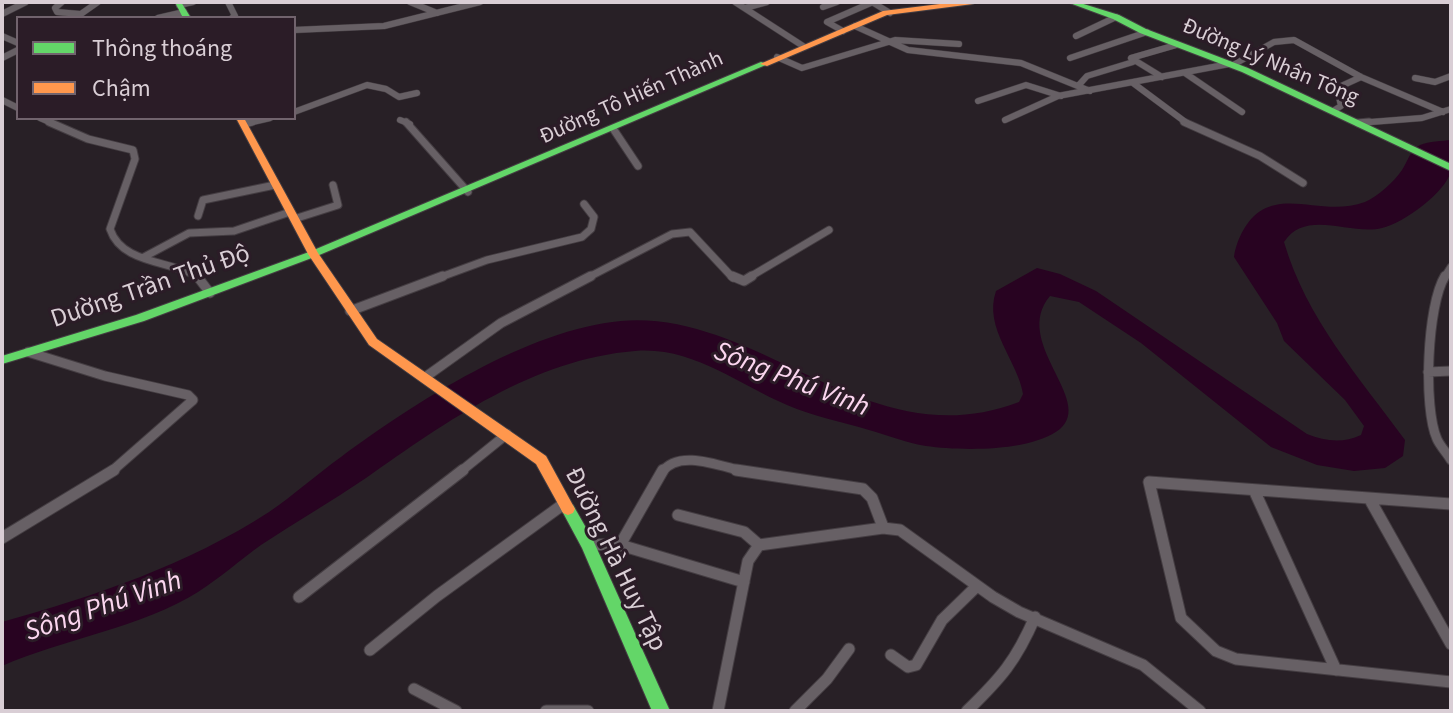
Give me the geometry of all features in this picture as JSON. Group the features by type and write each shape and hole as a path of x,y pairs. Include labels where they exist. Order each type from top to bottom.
{"street":[{"path":"2,14 26,2"},
{"path":"62,2 55,8 57,12 77,16 98,2"},
{"path":"182,9 193,2"},
{"path":"410,2 437,13"},
{"path":"296,30 384,26 478,2"},
{"path":"735,2 803,46"},
{"path":"745,8 767,2"},
{"path":"823,7 837,2"},
{"path":"890,13 872,2 827,22 911,51 1021,63 1090,91"},
{"name":"Đường Tô Hiến Thành","path":"313,254 468,192 849,28 890,13 973,2"},
{"name":"Đường Lý Nhân Tông","path":"1070,2 1116,17 1176,45 1231,64 1451,168"},
{"path":"1076,36 1116,17"},
{"path":"1070,58 1147,32"},
{"path":"777,57 802,68 887,41 927,39 959,44"},
{"path":"1005,120 1061,96 1231,64 1274,42 1291,39 1361,77 1447,111"},
{"path":"1133,62 1132,57 1176,45"},
{"path":"1078,86 1087,76 1133,62 1162,77"},
{"path":"1185,73 1242,112"},
{"path":"1415,78 1435,82 1451,76"},
{"path":"1333,111 1340,107 1337,88 1361,77"},
{"path":"1133,83 1179,120 1260,156 1303,183"},
{"path":"296,111 367,85 386,89 399,97 417,93"},
{"path":"978,101 1026,85 1061,96"},
{"path":"1358,123 1422,118 1447,111"},
{"path":"45,120 88,139 133,150 135,159 110,229 111,237 117,244 144,257 196,275 210,293"},
{"path":"400,120 409,123 468,192"},
{"name":"Đường Hà Huy Tập","path":"242,121 313,254 373,342 541,460 588,545 661,711"},
{"path":"614,130 638,166"},
{"path":"198,216 199,203 203,200 275,185"},
{"path":"144,257 189,233 234,231 338,205 333,185"},
{"path":"350,311 487,260 582,237 591,229 594,217 584,204"},
{"path":"424,378 501,323 672,234 690,232 735,280 744,281 829,230"},
{"name":"Dường Trần Thủ Độ","path":"2,360 210,293 313,254"},
{"path":"1451,267 1433,303 1428,372 1436,438 1451,460"},
{"path":"2,538 103,479 193,400 188,395 105,376 28,352"},
{"path":"1428,372 1451,371"},
{"path":"299,597 507,434"},
{"path":"620,545 665,467 684,459 767,476 863,489 872,498 883,527"},
{"path":"1451,504 1149,482 1181,618 1216,651 1236,659 1451,682"},
{"path":"1254,490 1336,670"},
{"path":"1369,498 1451,644"},
{"path":"370,650 437,596 565,503"},
{"path":"678,515 744,532 759,545 797,542 883,527 900,530 977,586 1019,612 1143,665 1200,711"},
{"path":"588,545 620,545 744,582"},
{"path":"718,711 748,561 759,545"},
{"path":"891,655 908,667 916,665 942,620 977,586"},
{"path":"967,711 1006,673 1021,650 1035,617"},
{"path":"795,711 827,679 849,649"},
{"path":"414,689 456,711"},
{"path":"546,711 588,711"}],"water":[{"name":"Sông Phú Vinh","path":"1451,140 1452,167 1448,179 1423,206 1401,220 1370,230 1330,225 1304,227 1293,232 1284,242 1294,270 1320,321 1352,370 1405,440 1403,456 1385,468 1354,471 1317,465 1271,447 1141,343 1079,302 1050,296 1041,314 1040,332 1045,351 1068,402 1068,417 1060,429 1047,437 1014,446 958,449 912,443 797,409 714,368 676,354 635,351 598,356 527,380 460,415 261,545 206,587 176,604 128,624 2,666 2,622 106,590 206,548 269,512 371,436 474,371 549,338 621,321 672,323 721,337 863,399 913,412 964,415 1019,402 1023,394 998,331 993,305 996,291 1037,268 1060,274 1096,291 1307,434 1334,440 1354,438 1361,435 1364,426 1345,400 1284,341 1277,323 1234,257 1237,244 1247,224 1262,210 1285,204 1337,207 1365,202 1395,179 1417,147"}],"traffic: fast":[{"path":"178,2 186,16"},
{"path":"1070,2 1116,17 1143,31 1245,70 1451,168"},
{"path":"2,360 140,318 313,254 764,64"},
{"path":"568,509 588,545 661,711"}],"traffic: slow":[{"path":"764,64 886,13 973,2"},
{"path":"241,120 313,254 373,342 541,460 568,509"}]}
